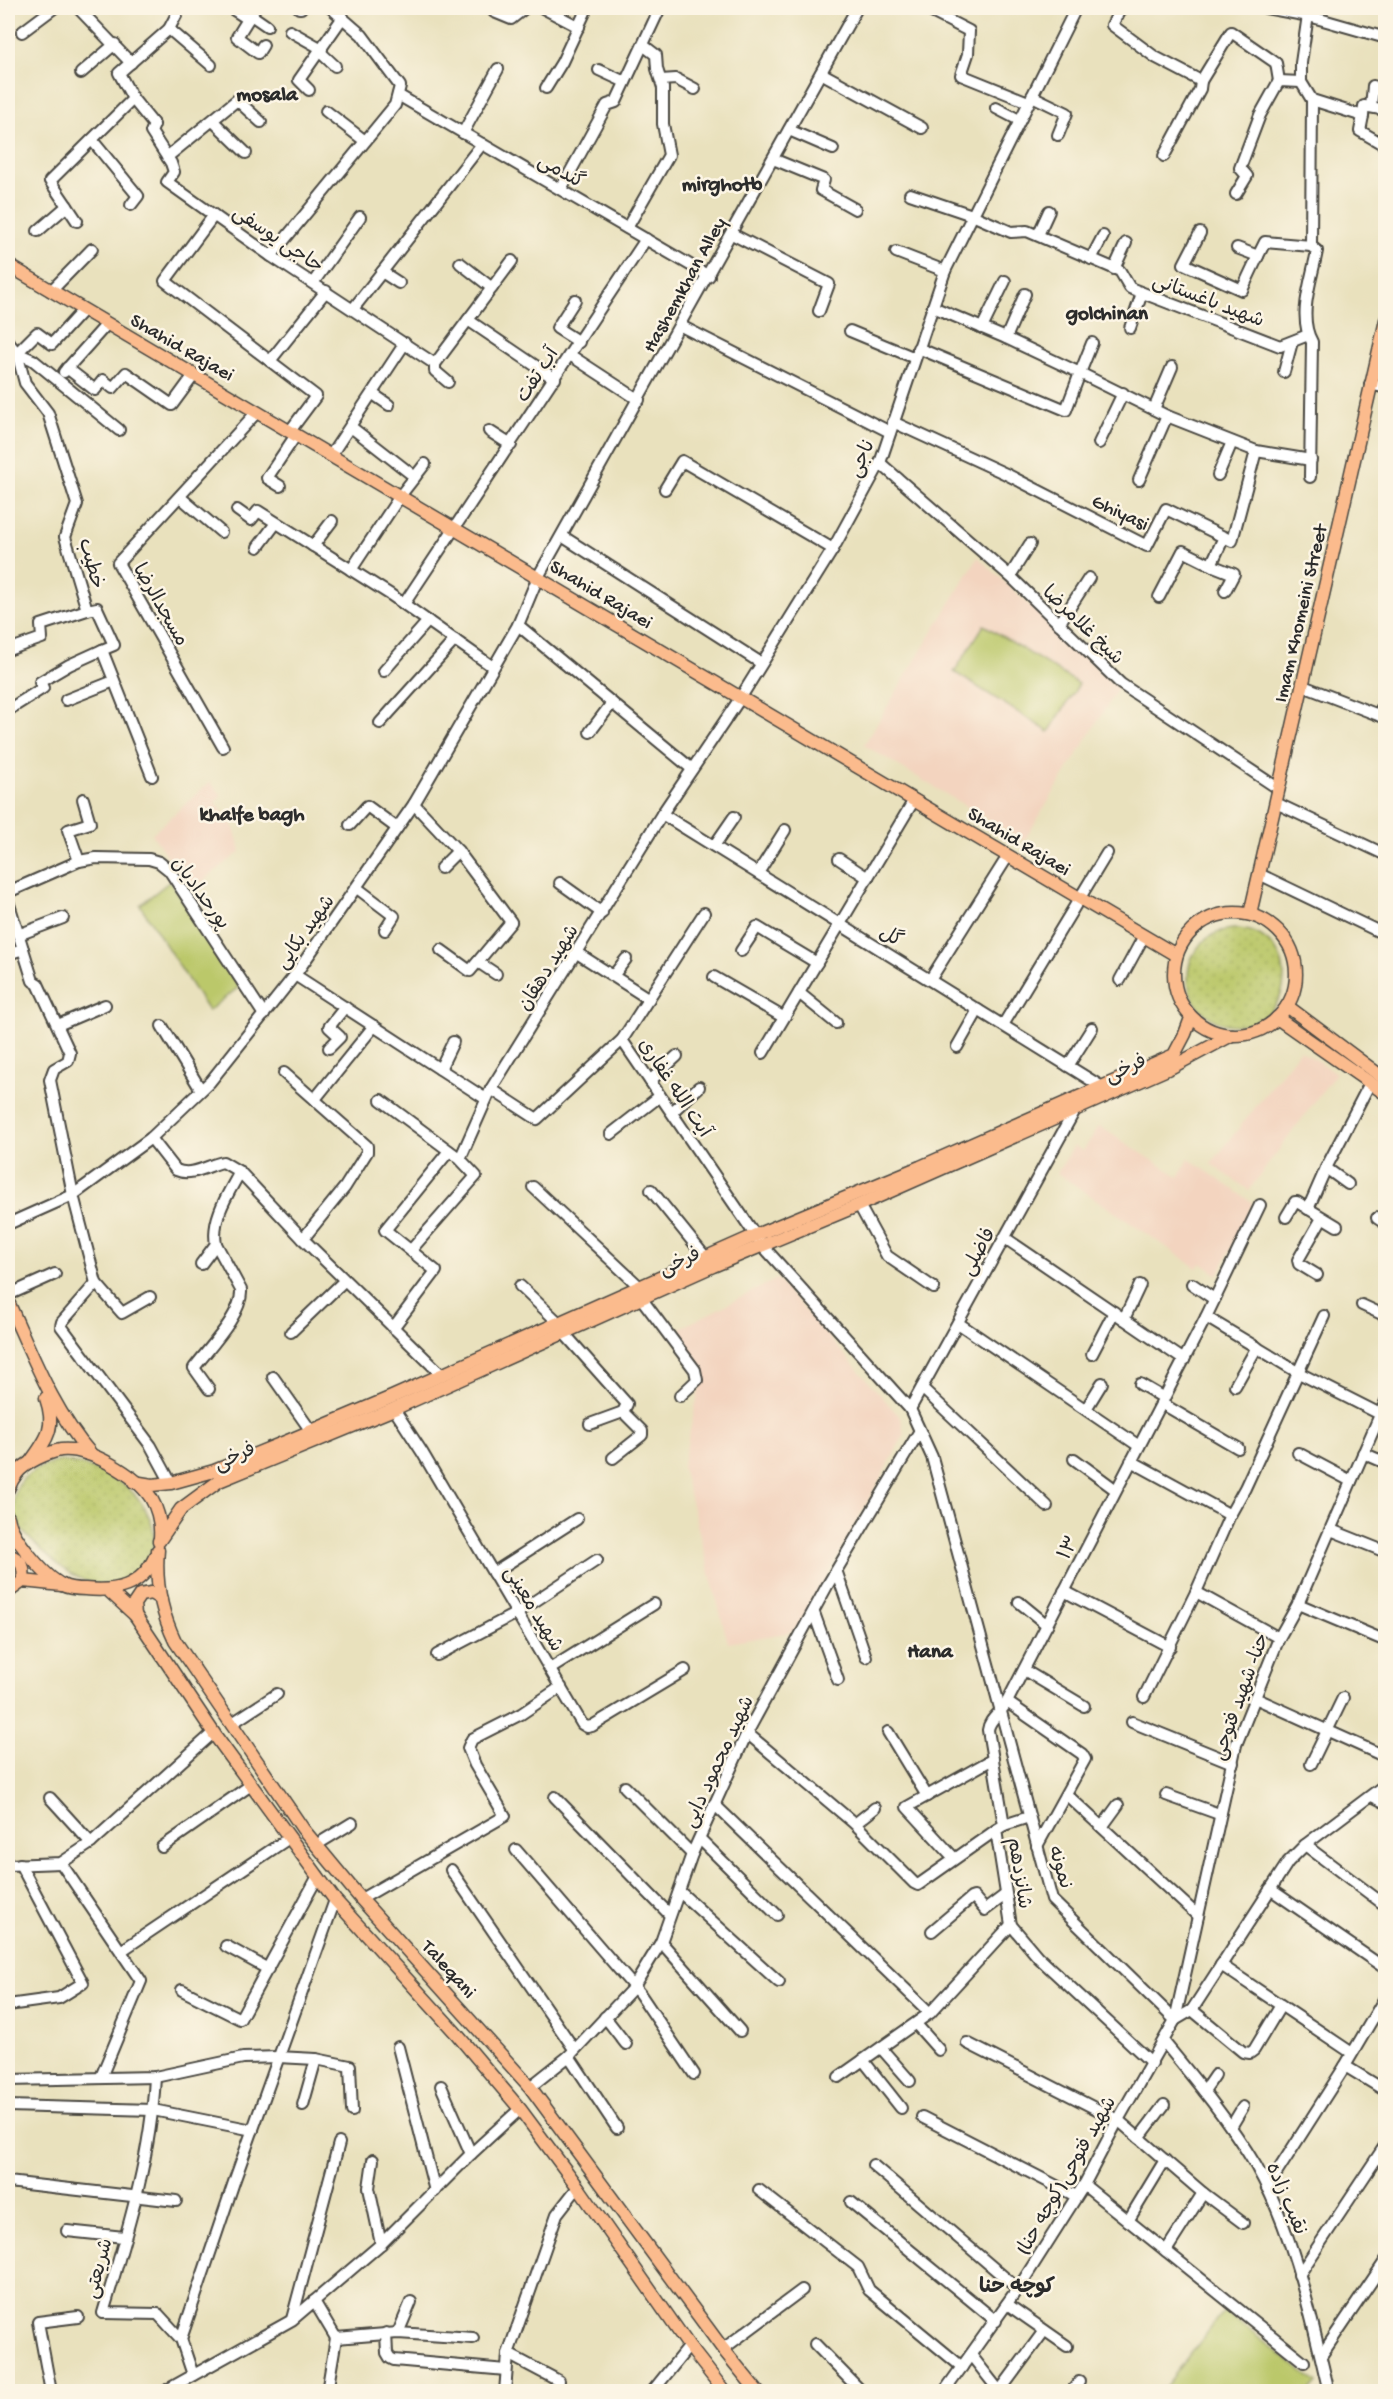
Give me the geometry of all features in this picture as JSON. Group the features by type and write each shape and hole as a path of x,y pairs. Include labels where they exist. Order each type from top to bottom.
{"main road":[{"name":"Shahid Rajaei","path":"8,266 1176,955"},
{"name":"Imam Khomeini Street","path":"1250,914 1386,320"},
{"path":"1231,912 1250,914 1268,922 1282,934 1292,951 1296,969 1294,988 1287,1006 1278,1018 1256,1031 1232,1035 1217,1033 1191,1018 1181,1005 1175,989 1173,972 1176,955 1184,938 1197,925 1213,916 1231,912"},
{"path":"1287,1006 1386,1080"},
{"name":"فرخی","path":"134,1482 152,1485 171,1483 214,1471 641,1293 1174,1055 1191,1018"},
{"path":"1278,1018 1386,1094"},
{"name":"فرخی","path":"641,1293 706,1258 859,1205 1172,1067 1232,1035"},
{"path":"8,1302 61,1414 76,1437 91,1454 134,1482"},
{"path":"8,1316 52,1413 51,1431 29,1464"},
{"name":"فرخی","path":"109,1591 135,1582 149,1570 159,1546 181,1509 219,1481 394,1409 561,1328"},
{"path":"8,1489 17,1472 59,1450 75,1450 91,1454"},
{"name":"Taleqani","path":"134,1482 150,1496 161,1526 156,1573 167,1624 175,1641 303,1829 361,1899 530,2087 723,2349 758,2391"},
{"path":"8,1526 34,1560 62,1585"},
{"path":"8,1554 19,1559 25,1569 23,1581"},
{"path":"8,1592 23,1581 109,1591"},
{"name":"Taleqani","path":"109,1591 135,1616 213,1733 335,1900 455,2032 520,2109 578,2187 689,2346 725,2391"},
{"path":"135,1616 134,1604 140,1595 151,1593 161,1599"}],"street":[{"path":"22,32 54,8"},
{"path":"78,8 131,63"},
{"path":"180,8 169,29 119,73 133,99 154,125 151,132 167,157 237,100 261,122"},
{"path":"231,8 252,14 267,26"},
{"name":"گندمی","path":"331,8 362,35 399,90 463,133 709,276"},
{"path":"494,12 511,19 525,8"},
{"path":"543,8 579,27"},
{"path":"546,88 587,8"},
{"path":"561,189 607,105 616,102 660,8"},
{"name":"Hashemkhan Alley","path":"538,577 681,326 857,8"},
{"path":"972,214 1075,8"},
{"path":"1121,8 1112,26 1155,57 1200,81"},
{"path":"1266,8 1309,12 1386,38"},
{"path":"932,9 969,31 968,54 961,75 1067,113 1058,135"},
{"path":"1309,12 1301,63 1301,82 1312,100 1311,246"},
{"path":"252,14 237,37 258,53 263,45"},
{"path":"309,90 299,80 343,17"},
{"path":"169,29 211,65"},
{"path":"290,31 321,51 335,66"},
{"path":"1164,156 1200,89 1200,81 1231,32 1276,63 1279,81 1260,115 1240,168 1246,176 1236,194"},
{"path":"81,74 115,44"},
{"path":"627,228 669,155 663,124 663,88 657,69 656,55 643,45"},
{"path":"463,133 498,69"},
{"path":"676,79 682,69"},
{"path":"599,70 625,82"},
{"path":"821,73 922,128"},
{"path":"661,80 676,79 695,89"},
{"path":"1279,81 1301,82"},
{"path":"1371,107 1373,86"},
{"path":"271,255 396,105 399,90"},
{"path":"77,220 50,181 133,99"},
{"path":"1312,100 1363,117"},
{"path":"1386,110 1365,106 1360,131 1386,146"},
{"path":"996,108 1019,120"},
{"path":"326,111 365,141"},
{"path":"213,121 246,153"},
{"path":"789,130 833,149"},
{"path":"92,140 138,196 131,204"},
{"path":"353,309 482,144"},
{"name":"حاجی یوسفی","path":"167,157 174,172 167,183 435,364 435,371 448,382"},
{"path":"773,159 824,180 821,190 855,209"},
{"name":"شهید باغستانی","path":"910,194 972,214 1011,232 1028,231 1038,235 1120,271 1130,288 1280,346 1308,335"},
{"path":"38,231 67,206"},
{"path":"1038,235 1049,211"},
{"name":"ناجی","path":"741,697 833,549 880,463 945,271 972,214"},
{"path":"214,215 165,281 316,396 267,478 280,486"},
{"path":"313,283 360,217"},
{"path":"1200,233 1184,264 1242,290 1265,242 1311,246 1317,251 1305,312 1308,335 1312,342 1310,477"},
{"path":"732,234 829,284 819,311"},
{"path":"1091,259 1102,236"},
{"name":"آب تفت","path":"404,604 512,445 646,239"},
{"path":"1114,269 1126,243"},
{"path":"1236,248 1258,255"},
{"path":"51,291 92,249"},
{"path":"896,252 945,271"},
{"path":"435,364 512,261"},
{"path":"460,263 492,288"},
{"path":"382,272 399,283"},
{"path":"982,328 1005,281"},
{"path":"270,361 327,291"},
{"path":"1130,328 1142,293"},
{"path":"1006,338 1024,294"},
{"path":"575,300 557,328 579,342"},
{"path":"933,308 1006,338 1167,416 1256,452 1311,460"},
{"path":"17,353 37,333 52,344 83,310"},
{"path":"468,320 555,379"},
{"path":"57,379 107,324"},
{"path":"681,326 892,427"},
{"path":"850,331 917,353 1066,410 1092,343"},
{"path":"8,342 17,353 33,360 119,430"},
{"path":"1284,372 1292,342"},
{"path":"331,456 405,344"},
{"name":"خطیب","path":"17,353 25,383 48,412 77,504 65,537 87,610 98,608 114,645 102,650"},
{"path":"570,355 639,400"},
{"path":"1154,409 1172,367"},
{"path":"67,368 95,390 103,380 113,388 126,373 172,405 194,375"},
{"path":"1370,384 1386,388"},
{"path":"1099,443 1123,393"},
{"path":"373,394 389,405"},
{"name":"مسجدالرضا","path":"223,747 118,563 257,412"},
{"path":"1138,480 1167,416"},
{"path":"351,427 415,477"},
{"name":"Ghiyasi","path":"892,427 1006,474 1147,546 1166,509 1224,537"},
{"path":"489,431 512,445"},
{"path":"1218,476 1232,442"},
{"path":"1211,565 1224,537 1232,541 1256,452"},
{"path":"665,489 682,461 833,549"},
{"name":"شیخ غلامرضا","path":"880,463 1010,576 1121,684 1279,789"},
{"path":"351,570 400,496 425,464"},
{"path":"180,497 221,532"},
{"path":"237,510 251,520 258,511 404,604 493,667"},
{"path":"313,546 332,521"},
{"path":"258,547 276,523"},
{"path":"562,536 761,663"},
{"path":"1010,576 1030,544"},
{"path":"1159,597 1183,551 1234,574 1225,591"},
{"name":"شهید بکایی","path":"8,1224 73,1195 151,1138 210,1082 296,975 414,804 518,625 538,577"},
{"path":"1059,624 1089,578"},
{"path":"8,650 42,638 41,625 87,610"},
{"path":"384,671 428,621"},
{"path":"518,625 692,769"},
{"path":"380,723 454,640"},
{"path":"8,710 43,688 40,681 102,650 152,776"},
{"path":"66,700 114,681"},
{"path":"1303,686 1382,716 1386,698"},
{"name":"شهید دهقان","path":"460,1159 489,1094 662,814 741,697"},
{"path":"590,732 612,703"},
{"path":"79,861 68,830 90,823 83,799"},
{"path":"763,1053 914,800"},
{"path":"1276,803 1386,855"},
{"path":"414,804 458,852 511,922 470,971 441,950"},
{"path":"350,825 367,806 397,828"},
{"name":"گل","path":"662,814 1102,1087"},
{"path":"714,846 734,817"},
{"path":"758,873 785,830"},
{"path":"441,868 458,852"},
{"path":"1003,1025 1107,853"},
{"path":"930,980 1008,856"},
{"name":"پورحدادیان","path":"8,892 79,861 107,857 159,862 169,870 264,1015"},
{"path":"839,859 868,878"},
{"path":"1259,874 1386,935"},
{"path":"560,882 602,913"},
{"path":"357,888 394,916 385,930"},
{"path":"8,901 33,981 38,984 70,1053 68,1061 54,1069 50,1080 73,1195 96,1283 122,1313 150,1297"},
{"name":"آیت الله غفاری","path":"704,913 622,1040 759,1240 910,1410 920,1432"},
{"path":"18,935 63,918"},
{"path":"741,951 756,927 817,963"},
{"path":"1120,980 1144,936"},
{"path":"8,954 23,949"},
{"path":"578,953 649,999"},
{"path":"613,976 626,959"},
{"path":"478,962 496,974"},
{"path":"296,975 440,1069 537,1119 622,1040"},
{"path":"714,977 783,1017"},
{"path":"799,993 836,1023"},
{"path":"57,1025 105,1005"},
{"path":"329,1048 340,1037 329,1027 345,1007"},
{"path":"957,1047 978,1010"},
{"path":"162,1026 201,1090"},
{"path":"315,1099 374,1026"},
{"path":"1068,1066 1092,1028"},
{"path":"440,1069 453,1042"},
{"path":"650,1081 677,1056"},
{"path":"284,1072 367,1146 367,1152 345,1188 303,1239"},
{"path":"1308,1209 1326,1168 1371,1083"},
{"path":"672,1112 699,1087"},
{"path":"611,1134 660,1096"},
{"path":"381,1100 460,1159 476,1176 411,1250"},
{"name":"فاضلی","path":"910,1410 1075,1110"},
{"path":"151,1138 176,1170 190,1172 224,1162 240,1172 344,1281 442,1375"},
{"path":"393,1328 436,1271 385,1230 449,1151"},
{"path":"1326,1168 1348,1184"},
{"path":"209,1389 194,1368 236,1313 242,1297 241,1290 216,1244 215,1237 218,1217 240,1172"},
{"path":"533,1187 641,1293 695,1370 697,1380 680,1396"},
{"path":"651,1190 706,1258"},
{"path":"1286,1217 1295,1202 1337,1226"},
{"path":"859,1205 887,1256 934,1288"},
{"name":"۱۳","path":"1001,1713 1206,1317 1260,1205"},
{"path":"1317,1275 1298,1263 1322,1218"},
{"path":"1005,1238 1184,1360"},
{"path":"201,1264 216,1244"},
{"path":"8,1295 55,1274"},
{"path":"291,1332 344,1281"},
{"path":"96,1283 62,1322 62,1326 152,1446 171,1483"},
{"path":"1192,1284 1214,1299"},
{"path":"1092,1354 1140,1285"},
{"path":"520,1286 561,1328 627,1404 623,1412 590,1424"},
{"path":"1362,1305 1386,1316"},
{"path":"1144,1697 1196,1592 1324,1316"},
{"path":"1206,1317 1299,1373 1380,1414"},
{"path":"958,1323 1139,1446"},
{"path":"1234,1386 1257,1347"},
{"path":"273,1377 311,1431"},
{"path":"1086,1410 1102,1383"},
{"path":"1140,1384 1238,1448"},
{"path":"922,1388 1047,1506"},
{"name":"حنا- شهید فتوحی","path":"1164,2042 1175,2020 1236,1745 1279,1638 1298,1604 1386,1401"},
{"name":"شهید معینی","path":"394,1409 582,1724 587,1727 592,1726 685,1670"},
{"path":"613,1458 642,1435 642,1431 623,1412"},
{"name":"شهید محمود دایی","path":"530,2087 571,2052 633,1988 661,1942 692,1854 747,1733 814,1612 920,1432"},
{"name":"نمونه","path":"920,1432 932,1457 1029,1817 1055,1904 1175,2020"},
{"path":"1298,1453 1351,1481"},
{"path":"1363,1453 1386,1463"},
{"path":"1074,1459 1116,1490"},
{"path":"1131,1461 1230,1515"},
{"path":"493,1573 577,1519"},
{"path":"1331,1530 1386,1552"},
{"path":"437,1655 517,1613 597,1560"},
{"path":"837,1573 866,1657"},
{"path":"1064,1592 1170,1647"},
{"path":"1196,1592 1279,1638"},
{"path":"1019,1602 1047,1625"},
{"path":"550,1669 654,1604"},
{"path":"1298,1604 1386,1641"},
{"path":"814,1612 838,1680"},
{"path":"1024,1670 1084,1706"},
{"path":"361,1899 505,1816 475,1765 468,1748 472,1739 521,1713 561,1688"},
{"path":"231,1724 277,1694"},
{"path":"1255,1698 1384,1752"},
{"path":"1311,1764 1343,1698"},
{"path":"1007,1702 1082,1754 1085,1759 1037,1846"},
{"name":"شانزدهم","path":"1001,1713 989,1724 1005,1895 1011,1925 1038,1957 1152,2063"},
{"path":"1132,1722 1233,1763"},
{"path":"888,1732 927,1796"},
{"path":"8,1865 61,1863 91,1843 213,1733"},
{"path":"747,1733 855,1824 918,1885 1000,1827 1029,1817"},
{"path":"954,1858 907,1808 993,1759"},
{"path":"1175,2020 1192,2010 1285,1866 1305,1845 1386,1784"},
{"path":"162,1847 251,1785"},
{"path":"625,1787 692,1854"},
{"path":"1067,1795 1198,1916"},
{"path":"1166,1795 1219,1814"},
{"path":"1372,1796 1386,1803"},
{"path":"555,1797 669,1914"},
{"path":"50,1798 91,1843"},
{"path":"714,1804 930,2013"},
{"path":"1102,1827 1118,1805"},
{"path":"855,1824 875,1808"},
{"path":"316,1845 352,1823"},
{"path":"121,1951 289,1838"},
{"path":"700,1839 777,1915"},
{"path":"1305,1845 1386,1906"},
{"path":"516,1850 646,2002 694,2074"},
{"path":"61,1863 141,1981 101,2077"},
{"path":"8,2005 59,1998 83,1983 20,1864"},
{"path":"451,1870 571,2052 617,2127"},
{"path":"182,1990 240,2019 318,1876"},
{"path":"1270,1889 1386,1969"},
{"path":"680,1892 779,1982"},
{"path":"932,1931 970,1898 974,1897 985,1910 1005,1895"},
{"path":"181,2339 278,2057 335,1900"},
{"path":"839,2077 930,2013 1011,1925"},
{"path":"661,1942 740,2031"},
{"path":"226,1946 268,1969"},
{"path":"1221,1965 1352,2053"},
{"path":"1267,2188 1345,2066 1386,1996"},
{"path":"1192,2010 1243,2052 1250,2053 1281,2005"},
{"path":"605,2018 626,2044"},
{"path":"916,2024 939,2050"},
{"name":"(کوچه حنا)شهید فتوحی","path":"944,2391 996,2321 1084,2185 1118,2120 1164,2042"},
{"name":"نقیب زاده","path":"1164,2042 1231,2127 1267,2188 1299,2275 1329,2391"},
{"path":"967,2043 1118,2120 1203,2193 1244,2223"},
{"path":"398,2047 435,2191"},
{"path":"881,2048 910,2081"},
{"path":"8,2080 155,2077 243,2058 316,2059 350,2066 352,2111"},
{"path":"303,2105 316,2059"},
{"path":"863,2060 901,2108"},
{"path":"1345,2066 1386,2091"},
{"path":"1204,2091 1215,2075"},
{"name":"شریعتی","path":"155,2077 153,2110 136,2197 103,2313 158,2314 181,2339 193,2375"},
{"path":"441,2086 471,2154"},
{"path":"1139,2138 1164,2105"},
{"path":"8,2106 153,2110 254,2130"},
{"path":"1231,2127 1243,2107"},
{"path":"163,2391 292,2320 381,2244 471,2154 520,2109"},
{"path":"922,2116 1076,2196"},
{"path":"292,2320 339,2143"},
{"path":"1299,2275 1386,2144"},
{"path":"373,2160 369,2188 381,2244"},
{"path":"1128,2221 1165,2160"},
{"path":"873,2165 1017,2288"},
{"path":"8,2182 176,2201"},
{"path":"1084,2185 1304,2362"},
{"path":"505,2391 508,2354 557,2214 578,2187"},
{"path":"759,2190 858,2267 869,2290 963,2367"},
{"path":"1166,2251 1203,2193"},
{"path":"851,2202 996,2321"},
{"path":"67,2230 124,2237"},
{"path":"1321,2356 1386,2260"},
{"path":"723,2349 802,2290"},
{"path":"314,2301 336,2338 327,2391"},
{"path":"398,2333 411,2302"},
{"path":"1007,2304 1066,2346"},
{"path":"51,2391 38,2322 78,2317"},
{"path":"971,2355 999,2391 1044,2331"},
{"path":"386,2333 387,2353 390,2358 506,2370"},
{"path":"336,2338 386,2333 473,2338"},
{"path":"815,2343 862,2391"},
{"path":"652,2391 689,2346"},
{"path":"508,2354 559,2381"},
{"path":"1071,2391 1079,2382"}],"shaded area":[{"path":"978,557 1118,688 1024,841 864,745"},
{"path":"210,782 222,795 215,802 233,825 241,851 190,891 152,834"},
{"path":"1300,1050 1336,1073 1249,1190 1211,1164"},
{"path":"1099,1126 1179,1177 1189,1159 1253,1203 1218,1275 1201,1263 1197,1268 1057,1173 1074,1146 1083,1151"},
{"path":"777,1279 901,1418 904,1435 797,1631 728,1643 682,1467 703,1372 669,1334"}],"green space":[{"path":"984,625 1079,684 1049,732 954,672"},
{"path":"170,881 239,987 208,1011 140,905"},
{"path":"1236,929 1254,933 1270,943 1280,959 1284,977 1280,995 1270,1011 1254,1021 1236,1025 1218,1021 1202,1011 1192,995 1188,977 1192,959 1202,943 1218,933"},
{"path":"61,1461 78,1464 114,1478 128,1488 141,1502 150,1520 154,1538 149,1557 135,1576 119,1583 106,1585 81,1579 52,1560 19,1525 14,1515 14,1497 21,1481 43,1466"},
{"path":"1224,2311 1317,2383 1310,2391 1162,2391"}],"district":[{"name":"mosala","path":"267,93"},
{"name":"mirghotb","path":"722,183"},
{"name":"golchinan","path":"1107,312"},
{"name":"khalfe bagh","path":"252,813"},
{"name":"Hana","path":"930,1650"},
{"name":"کوچه حنا","path":"1017,2285"}]}
